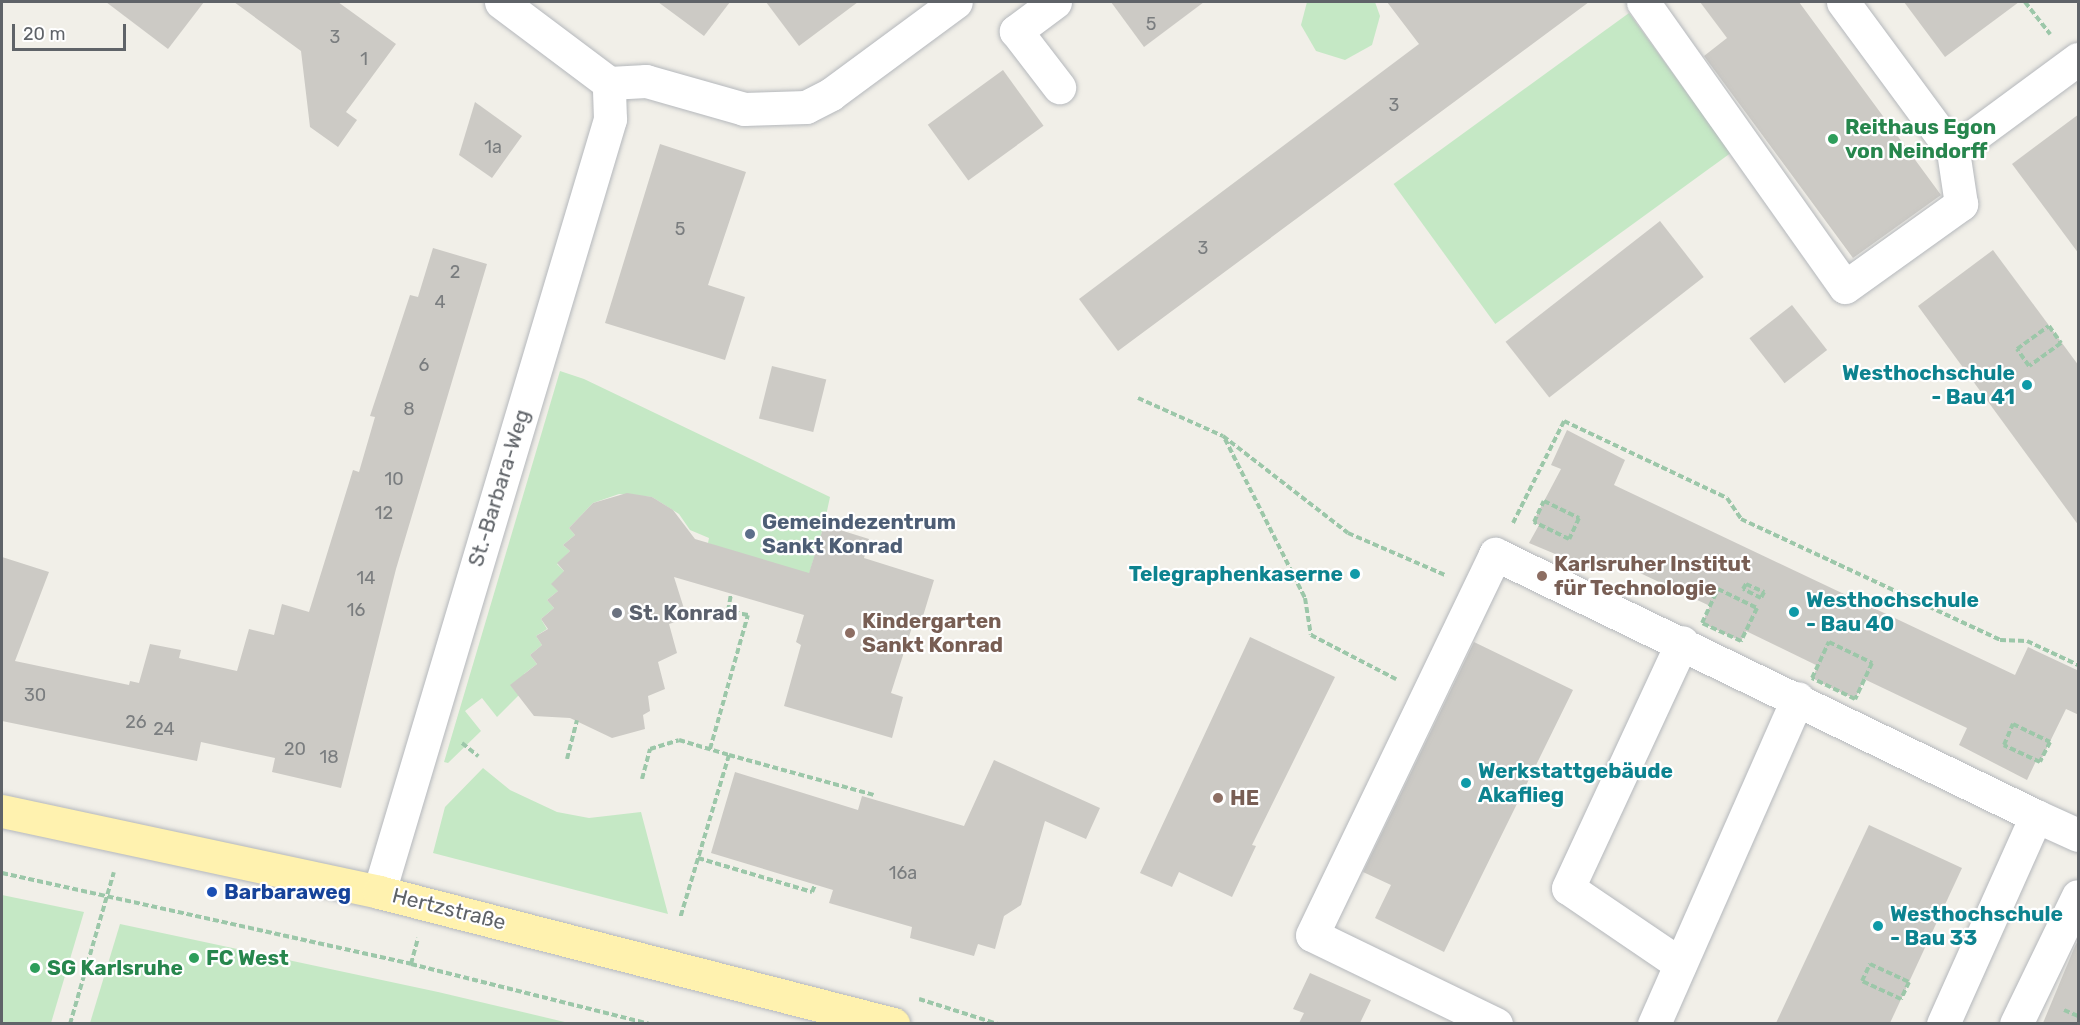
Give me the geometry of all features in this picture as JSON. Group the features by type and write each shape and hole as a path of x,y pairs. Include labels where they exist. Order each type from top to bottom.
{"main road":[{"name":"Hertzstraße","path":"2,811 380,892 893,1023"}],"street":[{"path":"501,2 609,82 646,81 744,109 806,107 831,94 956,2"},
{"path":"1055,2 1016,31 1059,87"},
{"path":"1643,2 1845,287 1961,204 1953,151 1843,2"},
{"path":"1953,151 2079,59"},
{"name":"St.-Barbara-Weg","path":"380,892 610,119 609,82"},
{"path":"1497,1023 1312,935 1495,554 2079,835"},
{"path":"1680,964 1568,888 1682,642"},
{"path":"1654,1023 1798,698"},
{"path":"1943,1023 2036,816"},
{"path":"2016,1023 2079,896"}],"path":[{"path":"2049,326 2061,343 2029,366 2018,349 2049,326"},
{"path":"1138,398 1223,436 1348,533 1479,590"},
{"path":"1495,554 1564,421 1727,498 1741,519 2000,640 2026,641 2079,665"},
{"path":"1223,436 1305,598 1311,635 1428,696"},
{"path":"1544,501 1579,518 1569,539 1534,522 1544,501"},
{"path":"1746,584 1764,592 1761,598 1743,590 1746,584"},
{"path":"1718,590 1757,608 1741,642 1702,623 1718,590"},
{"path":"710,749 748,615 728,611 730,594"},
{"path":"1829,642 1872,663 1855,699 1812,678 1818,666 1829,642"},
{"path":"567,759 577,720"},
{"path":"2013,724 2050,742 2040,762 2004,745 2013,724"},
{"path":"642,779 650,749 679,740 874,795"},
{"path":"465,746 478,756"},
{"path":"680,918 729,755"},
{"path":"70,1023 124,837"},
{"path":"698,858 812,892 815,885"},
{"path":"2,873 411,964 649,1023"},
{"path":"1870,964 1909,982 1901,999 1862,981 1870,964"}],"green space":[{"path":"1307,2 1375,2 1380,16 1372,45 1345,60 1316,51 1301,25"},
{"path":"1629,13 1731,153 1495,324 1394,184"},
{"path":"560,371 584,379 830,497 824,525 806,584 708,543 709,538 690,530 679,514 652,497 619,494 593,503 569,528 575,535 563,545 570,551 557,564 564,571 558,591 547,600 554,608 541,619 547,629 536,636 542,645 530,655 537,664 524,674 531,683 497,717 482,698 465,711 481,731 448,763 444,762"},
{"path":"483,768 510,790 557,812 589,818 641,812 668,914 433,853 445,807"},
{"name":"SG Karlsruhe","path":"2,895 84,912 51,1023 2,1023"},
{"name":"FC West","path":"120,924 438,992 569,1023 90,1023"}],"building":[{"path":"106,2 204,2 168,49"},
{"path":"234,2 338,2 396,44 346,112 357,120 338,147 310,127 301,51"},
{"path":"658,2 730,2 704,36"},
{"path":"766,2 858,2 799,46"},
{"path":"1111,2 1204,2 1144,47"},
{"path":"1387,2 1589,2 1118,351 1079,299 1419,44"},
{"name":"Reithaus Egon von Neindorff","path":"1700,2 1799,2 1941,195 1853,258 1704,56 1727,38"},
{"path":"1904,2 2019,2 1945,57"},
{"path":"1003,70 1044,126 968,180 928,125"},
{"path":"475,102 522,136 492,178 459,155"},
{"path":"2079,114 2079,254 2012,164"},
{"path":"660,144 746,172 708,285 745,297 725,360 605,323"},
{"path":"1660,221 1704,277 1549,398 1506,342"},
{"path":"433,248 487,264 396,569 341,788 272,772 275,758 201,742 197,761 2,721 2,557 49,572 15,661 129,685 130,681 139,683 150,644 181,650 179,658 237,671 249,629 274,635 282,604 309,612 353,470 359,472 375,417 370,416 410,295 418,297"},
{"name":"Westhochschule - Bau 41","path":"1993,250 2079,366 2079,526 1918,306"},
{"path":"1792,305 1827,350 1785,383 1749,338"},
{"path":"772,366 826,380 813,432 759,418"},
{"name":"Westhochschule - Bau 40","path":"1567,430 1625,460 1614,485 2015,675 2028,647 2079,671 2079,715 2066,709 2040,762 2036,761 2027,780 1959,745 1967,728 1864,679 1855,699 1812,678 1818,666 1746,631 1741,641 1702,623 1710,606 1606,557 1598,572 1529,543 1539,525 1533,522 1561,469 1551,465"},
{"path":"627,493 652,497 673,510 695,539 809,573 824,525 869,539 864,558 934,580 920,626 913,624 891,693 903,697 892,738 784,706 801,645 796,642 804,615 674,577 687,618 669,624 677,653 658,662 665,689 648,696 650,711 643,715 645,729 612,738 570,718 534,716 510,685 537,664 530,655 542,645 536,636 548,629 541,619 554,608 547,600 558,591 551,584 564,571 557,563 570,551 563,545 575,535 569,528 593,503"},
{"path":"1250,637 1335,677 1252,845 1256,846 1232,897 1179,872 1172,887 1140,873"},
{"name":"Werkstattgebäude Akaflieg","path":"1474,642 1573,690 1444,952 1375,918 1391,885 1363,872"},
{"path":"994,760 1100,808 1086,839 1045,821 1021,905 1004,916 995,949 978,944 974,956 910,938 912,927 829,903 833,890 711,853 735,772 858,810 862,796 964,826"},
{"name":"Westhochschule - Bau 33","path":"1869,825 1962,868 1890,1023 1776,1023"},
{"path":"2079,939 2079,1023 2043,1023 2075,946"},
{"path":"1310,973 1371,1000 1360,1023 1299,1023 1304,1013 1293,1009"}],"place":[{"name":"Reithaus Egon von Neindorff","path":"1833,139"},
{"name":"Westhochschule - Bau 41","path":"2027,385"},
{"name":"Gemeindezentrum Sankt Konrad","path":"750,534"},
{"name":"Telegraphenkaserne","path":"1355,574"},
{"name":"Karlsruher Institut für Technologie","path":"1542,576"},
{"name":"Westhochschule - Bau 40","path":"1794,612"},
{"name":"St. Konrad","path":"617,613"},
{"name":"Kindergarten Sankt Konrad","path":"850,633"},
{"name":"Werkstattgebäude Akaflieg","path":"1466,783"},
{"name":"HE","path":"1218,798"},
{"name":"Barbaraweg","path":"212,892"},
{"name":"Westhochschule - Bau 33","path":"1878,926"},
{"name":"FC West","path":"194,958"},
{"name":"SG Karlsruhe","path":"35,968"}]}
